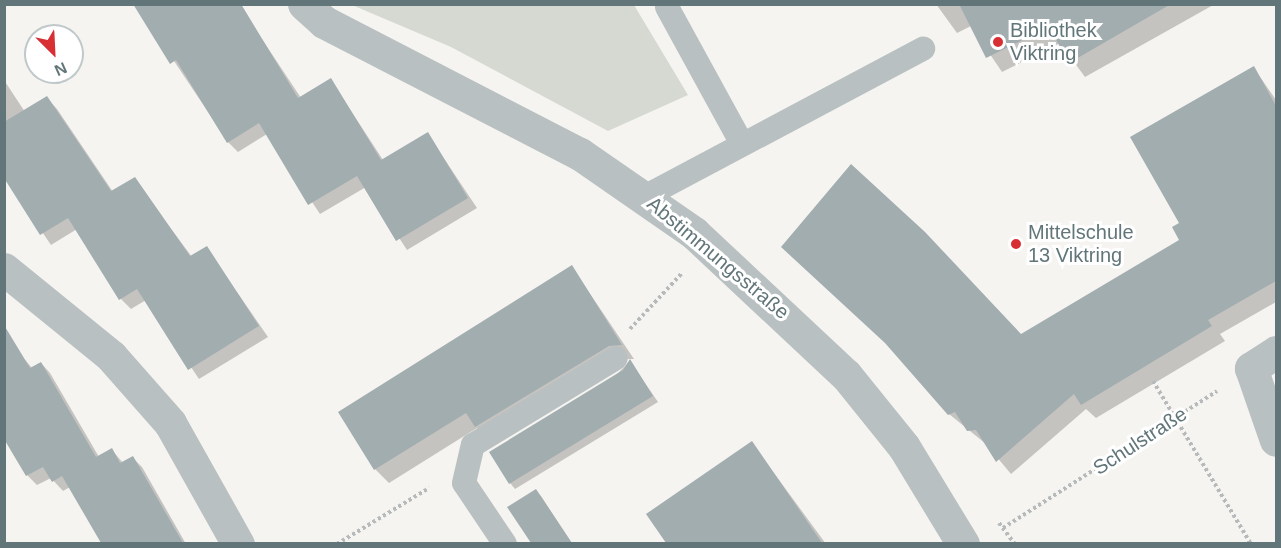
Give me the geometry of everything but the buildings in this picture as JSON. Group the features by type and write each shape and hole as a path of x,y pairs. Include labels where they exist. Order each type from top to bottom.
{"street":[{"name":"Abstimmungsstraße","path":"304,4 324,22 580,154 646,196 789,317 846,375 904,447 963,543"},
{"path":"4,268 111,356 170,423 238,543"},
{"path":"1264,360 1276,440"}],"lane":[{"path":"668,5 742,144"},
{"path":"646,196 923,49"},
{"path":"505,543 464,483 473,445 616,358"}],"path":[{"path":"616,358 623,337 689,266"},
{"name":"Schulstraße","path":"1003,528 1176,419 1264,360"},
{"path":"1153,381 1251,543"},
{"path":"337,543 468,469"}],"shaded area":[{"path":"352,5 634,5 688,95 608,131 451,47"}],"place":[{"name":"Bibliothek Viktring","path":"998,42"},
{"name":"Mittelschule 13 Viktring","path":"1016,244"}]}
